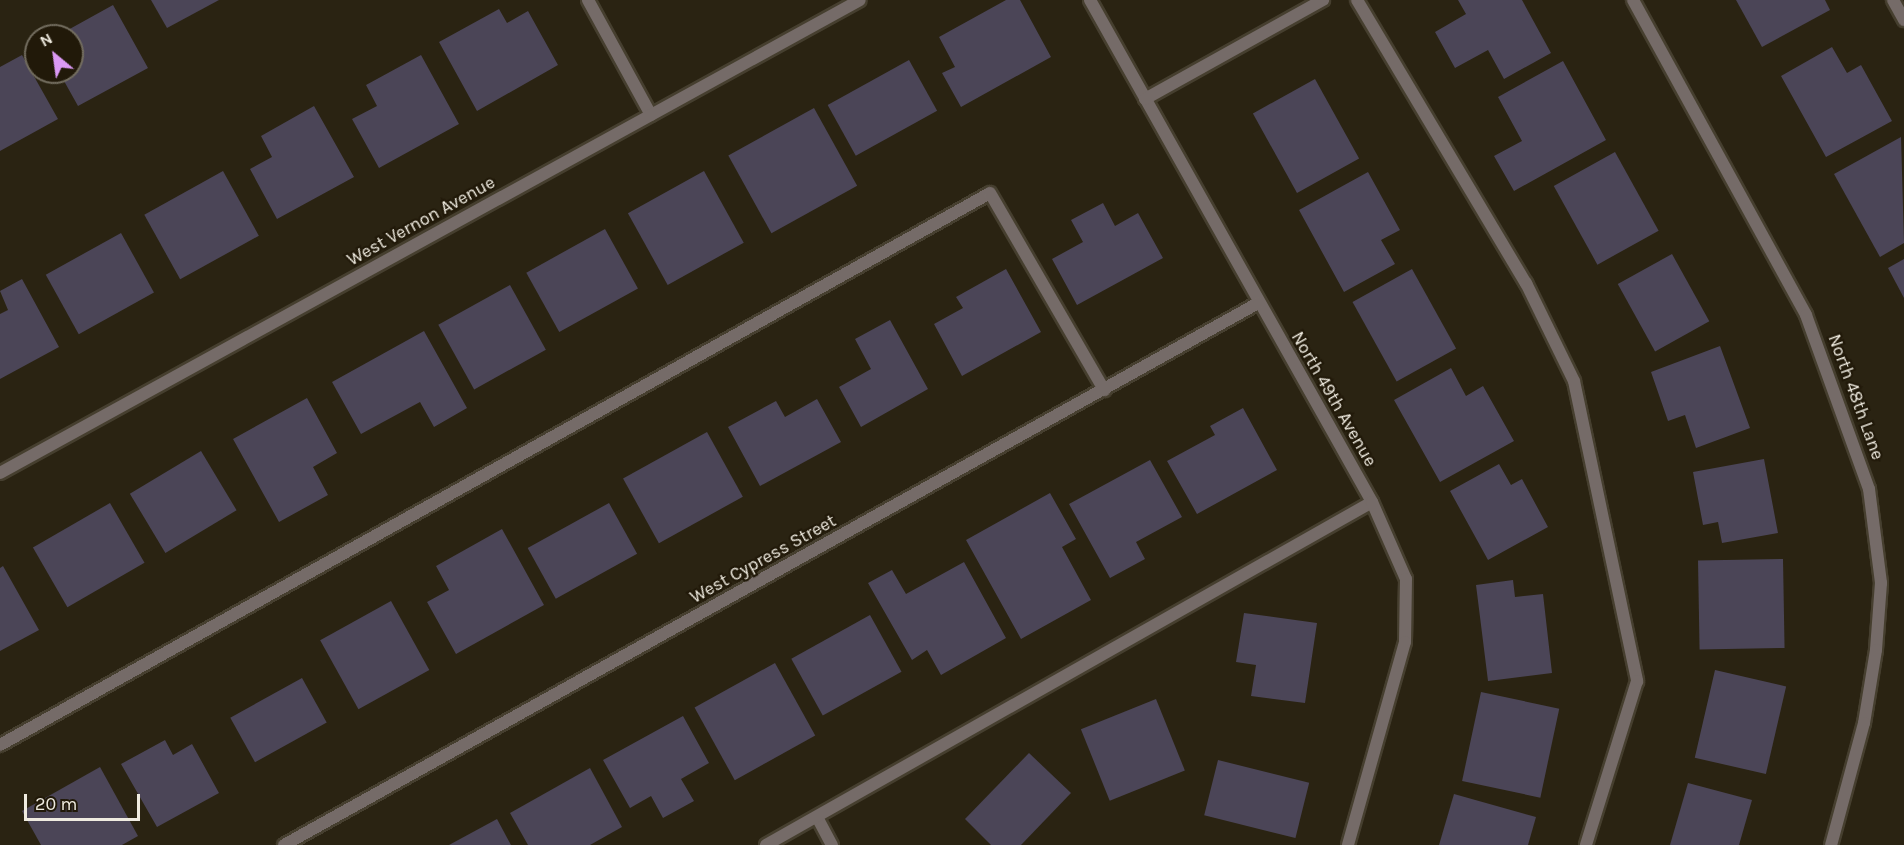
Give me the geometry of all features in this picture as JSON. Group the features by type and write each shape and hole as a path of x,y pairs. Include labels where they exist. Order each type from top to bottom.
{"street":[{"path":"588,0 651,115"},
{"name":"West Vernon Avenue","path":"0,473 860,0"},
{"name":"North 49th Avenue","path":"1090,0 1258,303 1372,502 1406,579 1405,642 1348,845"},
{"path":"1144,99 1323,0"},
{"path":"1357,0 1526,283 1574,381 1637,681 1586,845"},
{"name":"North 48th Lane","path":"1634,0 1806,315 1869,489 1881,583 1876,650 1864,723 1831,845"},
{"path":"1893,0 1904,20"},
{"path":"0,745 990,193 1104,390"},
{"name":"West Cypress Street","path":"284,845 1258,303"},
{"path":"766,845 1372,502"},
{"path":"817,817 832,845"}],"building":[{"path":"151,0 219,0 167,28"},
{"path":"1006,0 1020,0 1051,57 961,107 942,73 955,67 939,37"},
{"path":"1458,0 1522,0 1551,53 1504,79 1488,50 1455,68 1435,32 1466,14"},
{"path":"1736,0 1825,0 1830,10 1762,47"},
{"path":"113,5 148,68 78,106 66,84 84,84 84,24 79,24"},
{"path":"499,9 507,23 528,11 558,65 477,111 439,42"},
{"path":"1832,47 1847,73 1861,65 1892,121 1826,157 1781,76"},
{"path":"22,55 24,84 38,84 58,119 0,151 0,67"},
{"path":"421,55 459,124 379,168 352,119 377,106 366,85"},
{"path":"909,60 937,111 856,156 828,105"},
{"path":"1563,61 1606,140 1514,191 1494,156 1522,141 1498,97"},
{"path":"1315,79 1359,159 1297,193 1253,113"},
{"path":"314,106 354,177 277,219 250,169 272,157 261,136"},
{"path":"814,108 857,186 771,233 728,156"},
{"path":"1901,137 1904,243 1880,257 1834,174"},
{"path":"1615,152 1659,231 1597,265 1554,186"},
{"path":"223,171 259,236 180,279 144,215"},
{"path":"704,171 744,243 668,285 628,213"},
{"path":"1368,172 1400,230 1381,240 1395,264 1344,292 1299,210"},
{"path":"1103,203 1115,226 1138,213 1163,258 1077,305 1052,259 1083,242 1071,220"},
{"path":"605,229 638,288 559,332 526,273"},
{"path":"121,233 154,292 79,334 46,275"},
{"path":"1672,254 1709,321 1655,351 1618,284"},
{"path":"1904,259 1904,298 1888,268"},
{"path":"1006,269 1041,332 962,376 934,324 963,308 956,297"},
{"path":"1412,269 1456,349 1397,382 1353,302"},
{"path":"22,279 59,347 0,379 0,314 8,310 0,291"},
{"path":"510,285 546,350 474,389 438,325"},
{"path":"890,320 928,389 861,427 839,387 871,369 855,339"},
{"path":"424,331 467,408 434,427 420,402 361,434 332,382"},
{"path":"1720,346 1750,428 1696,448 1685,415 1668,421 1651,372"},
{"path":"1451,368 1466,396 1483,386 1514,441 1440,482 1394,400"},
{"path":"307,398 337,453 313,467 328,495 279,522 233,439"},
{"path":"817,399 841,442 760,486 728,427 776,401 785,417"},
{"path":"1243,408 1277,470 1197,514 1167,461 1215,435 1210,426"},
{"path":"707,432 743,497 659,543 623,479"},
{"path":"201,451 237,510 165,553 130,494"},
{"path":"1764,459 1778,533 1722,543 1718,522 1703,525 1693,472"},
{"path":"1150,460 1182,517 1136,542 1145,559 1110,578 1069,504"},
{"path":"1499,464 1511,485 1522,479 1548,527 1488,560 1450,491"},
{"path":"1050,493 1076,539 1062,547 1091,600 1021,639 966,540"},
{"path":"110,503 144,563 67,607 33,548"},
{"path":"609,503 637,554 556,599 528,548"},
{"path":"502,529 544,605 456,654 427,602 449,590 436,566"},
{"path":"1783,559 1785,648 1700,649 1698,560"},
{"path":"964,562 1006,638 941,675 927,650 912,660 868,583 892,570 906,594"},
{"path":"3,566 39,630 0,651 0,568"},
{"path":"1513,580 1515,597 1543,594 1552,673 1488,681 1476,585"},
{"path":"391,601 429,670 358,709 320,640"},
{"path":"1244,613 1317,623 1305,703 1251,696 1256,665 1236,662"},
{"path":"870,615 902,672 823,715 791,659"},
{"path":"775,663 815,736 735,780 695,708"},
{"path":"1715,670 1786,686 1766,774 1695,758"},
{"path":"302,678 327,723 255,762 230,718"},
{"path":"1481,692 1559,709 1540,798 1462,781"},
{"path":"1156,699 1185,770 1110,801 1081,729"},
{"path":"683,716 709,763 681,779 694,801 663,818 651,796 630,808 603,760"},
{"path":"165,740 173,755 192,744 219,793 157,827 121,764"},
{"path":"1029,753 1071,793 1021,845 991,845 965,819"},
{"path":"1218,760 1309,783 1295,838 1204,815"},
{"path":"100,767 138,836 122,845 41,845 22,811"},
{"path":"590,768 622,827 590,845 528,845 510,813"},
{"path":"1688,783 1752,800 1739,845 1670,845"},
{"path":"1454,794 1536,817 1528,845 1439,845"},
{"path":"497,819 511,845 449,845"}]}
